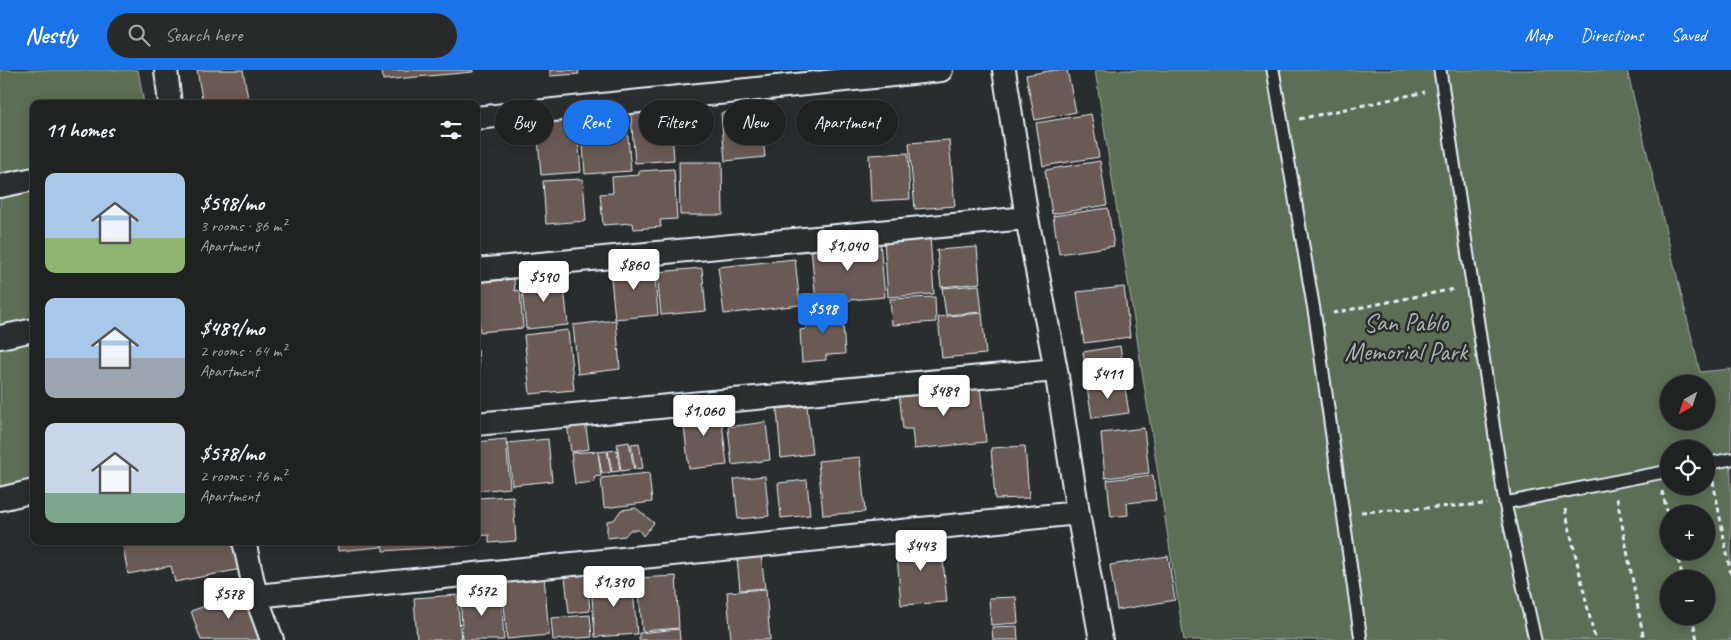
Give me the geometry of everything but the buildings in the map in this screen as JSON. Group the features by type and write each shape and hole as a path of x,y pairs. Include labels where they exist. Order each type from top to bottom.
{"street":[{"path":"166,70 170,100"},
{"path":"480,118 941,70"},
{"path":"1004,70 1027,218 1056,370 1078,513 1101,640"},
{"path":"0,186 30,180"},
{"path":"480,270 1027,218"},
{"path":"0,336 30,331"},
{"path":"480,424 1056,370"},
{"path":"0,499 30,492"},
{"path":"256,596 1078,513"},
{"path":"245,545 256,596 272,640"}],"lane":[{"path":"1273,70 1315,316 1361,640"},
{"path":"1440,70 1505,503 1535,640"},
{"path":"1715,462 1731,459"},
{"path":"1505,503 1660,473"}],"path":[{"path":"1283,122 1444,88"},
{"path":"1315,316 1473,285"},
{"path":"1614,482 1644,640"},
{"path":"1561,492 1595,640"},
{"path":"1715,495 1731,575"},
{"path":"1343,513 1505,503"},
{"path":"1694,625 1697,640"}],"green space":[{"path":"0,70 138,70 143,100 30,100 30,483 0,489"},
{"name":"San Pablo Memorial Park","path":"1095,70 1627,70 1700,372 1731,369 1731,640 1184,640"}]}
